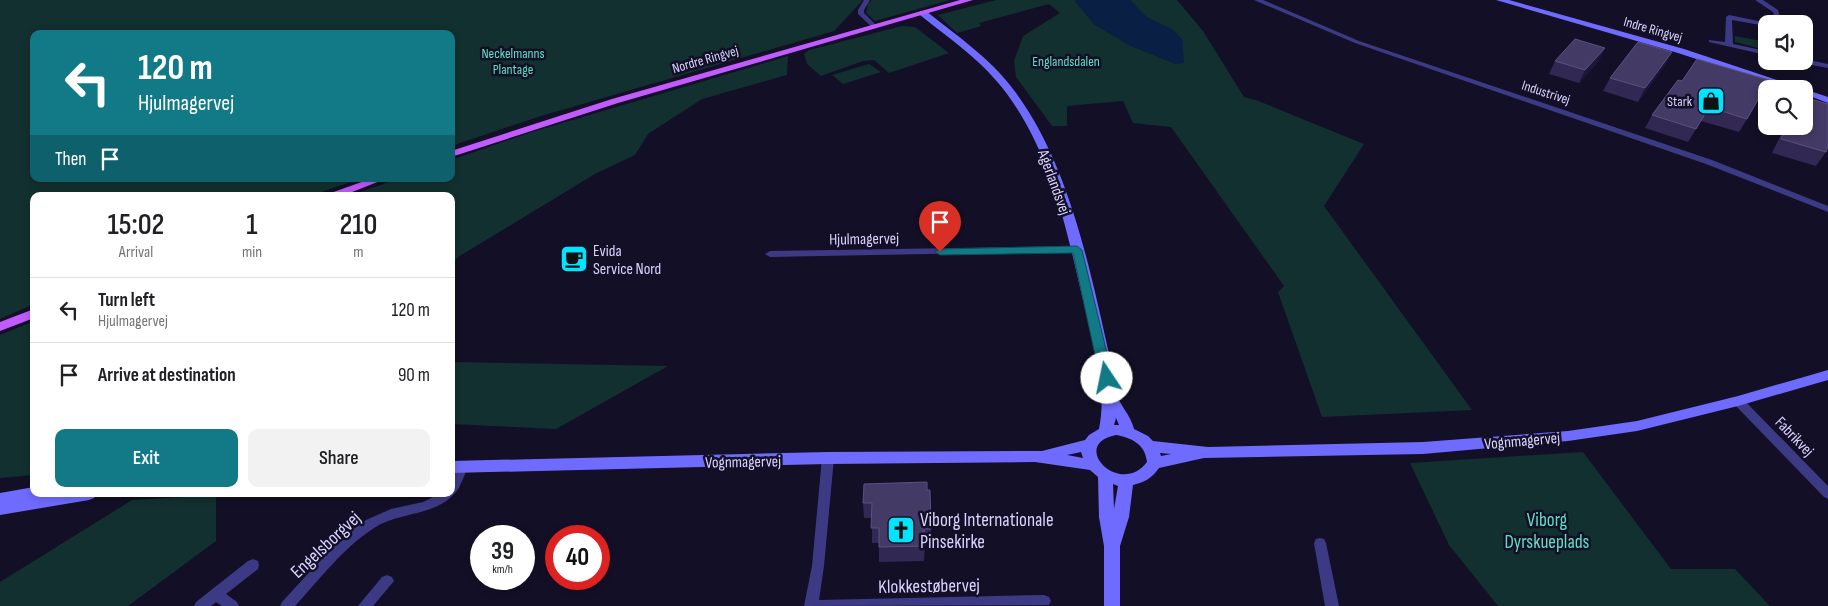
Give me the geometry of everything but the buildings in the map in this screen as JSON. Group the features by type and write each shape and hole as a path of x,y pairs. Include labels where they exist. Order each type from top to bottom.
{"main road":[{"name":"Nordre Ringvej","path":"455,153 615,101 969,0"},
{"path":"343,192 372,182"},
{"path":"0,327 30,315"}],"street":[{"path":"867,0 861,10 861,14 875,27"},
{"name":"Industrivej","path":"1257,0 1357,42 1709,162 1828,209"},
{"name":"Indre Ringvej","path":"1500,0 1681,50 1771,80"},
{"path":"1758,0 1776,11 1777,15"},
{"name":"Agerlandsvej","path":"923,13 982,61 1014,98 1046,153 1060,187 1077,250 1110,395 1125,422 1127,432"},
{"path":"1729,45 1729,17 1758,22"},
{"path":"1711,41 1758,51"},
{"path":"1813,63 1828,66"},
{"path":"1813,94 1828,100"},
{"name":"Hjulmagervej","path":"770,254 1077,250"},
{"name":"Vognmagervej","path":"1150,446 1208,453 1423,448 1568,436 1637,426 1738,401 1828,375"},
{"name":"Agerlandsvej","path":"1106,432 1110,395"},
{"name":"Fabrikvej","path":"1738,401 1828,494"},
{"path":"1106,432 1127,432 1139,437 1150,446 1154,464 1145,476 1126,481 1105,476 1092,465 1088,452 1089,445 1098,435 1106,432"},
{"name":"Vognmagervej","path":"1035,456 1089,445"},
{"name":"Vognmagervej","path":"1154,464 1208,453"},
{"name":"Vognmagervej","path":"457,468 828,458 1035,456 1070,460 1092,465"},
{"path":"811,606 818,566 828,458"},
{"path":"1105,476 1107,517 1112,546 1112,606"},
{"path":"1112,546 1121,517 1126,481"},
{"path":"0,499 30,494"},
{"path":"0,509 71,497"},
{"name":"Engelsborgvej","path":"287,606 337,552 361,530 382,518 427,506 442,497"},
{"path":"1320,543 1332,606"},
{"path":"201,606 253,566"},
{"path":"365,606 386,581"},
{"path":"216,594 232,606"},
{"name":"Klokkestøbervej","path":"816,606 1044,601"}],"green space":[{"name":"Neckelmanns Plantage","path":"0,0 863,0 834,31 541,116 455,145 455,30 30,30 30,182 350,182 322,192 30,192 30,306 0,319"},
{"path":"872,0 950,0 875,21 866,13 868,4"},
{"name":"Englandsdalen","path":"996,0 1077,0 1075,1 1094,24 1129,45 1176,64 1182,46 1177,35 1144,15 1130,0 1177,0 1203,31 1244,97 1256,100 1364,144 1324,206 1472,410 1322,417 1278,292 1284,286 1171,127 1133,123 1123,101 1067,106 1067,126 1052,126 1016,77 1014,61 1023,36 1060,13 1049,4 979,23 981,26 957,33 938,15"},
{"path":"902,26 915,27 949,53 889,73 874,60 863,61 821,76 807,64 804,54 809,50"},
{"path":"1735,36 1758,40 1758,48 1735,42"},
{"path":"788,56 787,75 702,99 648,134 635,155 595,174 455,260 455,192 361,192 389,182 455,182 455,159 532,132"},
{"path":"869,64 881,72 843,84 832,75"},
{"path":"30,323 30,475 0,478 0,335"},
{"path":"455,362 668,366 556,429 455,424"},
{"name":"Viborg Dyrskueplads","path":"1583,452 1671,569 1735,569 1770,606 1498,606 1449,545 1410,463"},
{"path":"216,497 216,541 128,606 0,606 0,582 132,500"}],"water":[{"path":"1130,0 1148,18 1172,29 1182,39 1184,63 1176,64 1129,45 1094,24 1075,1"}],"place":[{"name":"Stark","path":"1711,101"},
{"name":"Evida Service Nord","path":"574,259"},
{"name":"Viborg Internationale Pinsekirke","path":"901,530"}],"route":[{"path":"940,252 1077,250 1107,378"}]}
